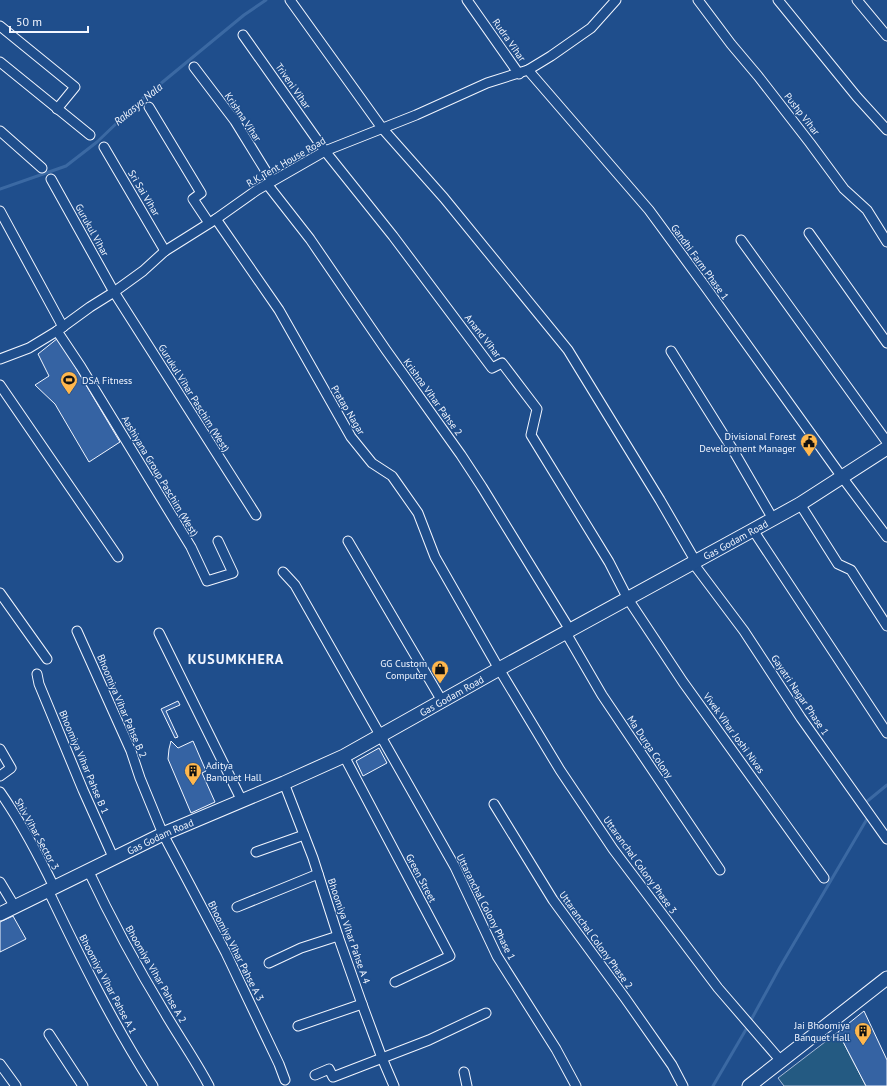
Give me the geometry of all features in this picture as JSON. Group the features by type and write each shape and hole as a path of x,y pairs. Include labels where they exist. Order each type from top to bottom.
{"main road":[{"name":"Gas Godam Road","path":"0,914 163,834 344,756 800,504 887,448"},
{"path":"749,1086 887,978"}],"street":[{"name":"Gayatri Nagar Phase 1","path":"290,0 382,128 444,198 568,350 660,500 694,563 744,631 801,718 887,840"},
{"name":"Rudra Vihar","path":"467,0 519,74"},
{"name":"Pushp Vihar","path":"698,0 810,143 844,189 867,210 887,242"},
{"path":"778,0 857,97 887,130"},
{"path":"857,0 887,36"},
{"name":"R.K. Tent House Road","path":"0,359 29,348 60,329 143,271 165,250 213,221 269,183 325,151 416,115 488,83 528,70 591,28 613,1"},
{"path":"0,26 75,87 57,109"},
{"name":"Triveni Vihar","path":"243,35 282,88 325,151"},
{"path":"0,62 90,135"},
{"name":"Krishna Vihar","path":"194,67 235,121 269,183"},
{"name":"Gandhi Farm Phase 1","path":"528,70 649,210 887,537"},
{"name":"Pratap Nagar","path":"149,107 201,193 193,199 213,221 279,310 350,437 372,463 392,476 418,513 435,557 499,669"},
{"path":"0,131 42,168"},
{"name":"Sri Sai Vihar","path":"104,148 165,250"},
{"name":"Anand Vihar","path":"325,151 393,236 492,368 502,363 537,409 531,435 609,562 628,599"},
{"name":"Gurukul Vihar","path":"51,179 114,292"},
{"name":"Krishna Vihar Pahse 2","path":"269,183 310,239 386,350 461,455 482,487 568,632"},
{"path":"0,211 60,329"},
{"path":"809,233 887,343"},
{"path":"742,240 887,442"},
{"name":"Gurukul Vihar Paschim (West)","path":"114,292 256,515"},
{"name":"Aashiyana Group Paschim (West)","path":"60,329 81,367 191,547 208,581 233,573 218,542"},
{"path":"671,352 733,450 773,519"},
{"path":"0,385 118,557"},
{"path":"800,504 838,564 851,570 887,626"},
{"path":"754,530 887,733"},
{"path":"348,541 442,701"},
{"name":"Uttaranchal Colony Phase 1","path":"283,572 295,585 455,867 497,956 556,1049 576,1086"},
{"path":"0,593 47,659"},
{"name":"Vivek Vihar Joshi Nivas","path":"628,599 683,682 824,878"},
{"name":"Bhoomiya Vihar Pahse B 2","path":"77,631 131,751 140,778 163,834"},
{"name":"Ma Durga Colony","path":"568,632 606,702 720,870"},
{"path":"159,633 242,801"},
{"name":"Uttaranchal Colony Phase 3","path":"499,669 560,770 613,849 718,988 781,1061"},
{"name":"Bhoomiya Vihar Pahse B 1","path":"37,674 39,684 113,858"},
{"path":"0,749 11,768 0,776"},
{"name":"Green Street","path":"344,756 450,956 395,982"},
{"name":"Bhoomiya Vihar Pahse A 4","path":"284,783 318,874 338,936 391,1085"},
{"name":"Shiv Vihar Sector 3","path":"0,792 34,846 51,888"},
{"name":"Uttaranchal Colony Phase 2","path":"494,804 553,900 630,1004 672,1065 683,1086"},
{"name":"Bhoomiya Vihar Pahse A 3","path":"163,834 226,953 279,1064 285,1080"},
{"path":"256,852 304,835"},
{"name":"Bhoomiya Vihar Pahse A 2","path":"88,870 122,938 164,1013 197,1063 209,1086"},
{"path":"237,907 318,874"},
{"path":"0,882 15,907"},
{"name":"Bhoomiya Vihar Pahse A 1","path":"51,888 85,967 132,1054 153,1086"},
{"path":"268,963 301,948 338,936"},
{"path":"298,1026 362,1004"},
{"path":"315,1075 329,1069 333,1077 429,1040 486,1013"},
{"path":"49,1034 83,1086"},
{"path":"0,1064 16,1086"},
{"path":"464,1072 467,1086"}],"shaded area":[{"path":"838,1032 866,1086 784,1086 778,1078"}],"building":[{"name":"DSA Fitness","path":"58,338 120,442 89,462 55,404 35,385 49,376 38,354"},
{"path":"178,701 180,705 166,711 178,737 175,738 161,709"},
{"name":"Aditya Banquet Hall","path":"171,741 178,748 193,741 206,771 202,773 215,802 191,813 168,759"},
{"path":"379,748 387,763 363,776 356,761"},
{"path":"13,916 26,939 0,952 0,922"},
{"name":"Jai Bhoomiya Banquet Hall","path":"864,1011 887,1060 887,1086 866,1086 838,1032"}],"waterway":[{"name":"Rakasya Nala","path":"0,189 66,166 97,142 142,99 244,15 266,0"},
{"path":"865,803 887,785"},
{"path":"751,1020 780,967 867,819"},
{"path":"713,1086 748,1026"}],"place":[{"name":"DSA Fitness","path":"69,395"},
{"name":"Divisional Forest Development Manager","path":"809,457"},
{"name":"GG Custom Computer","path":"440,684"},
{"name":"Aditya Banquet Hall","path":"193,786"},
{"name":"Jai Bhoomiya Banquet Hall","path":"863,1046"}],"district":[{"name":"KUSUMKHERA","path":"236,659"}]}
